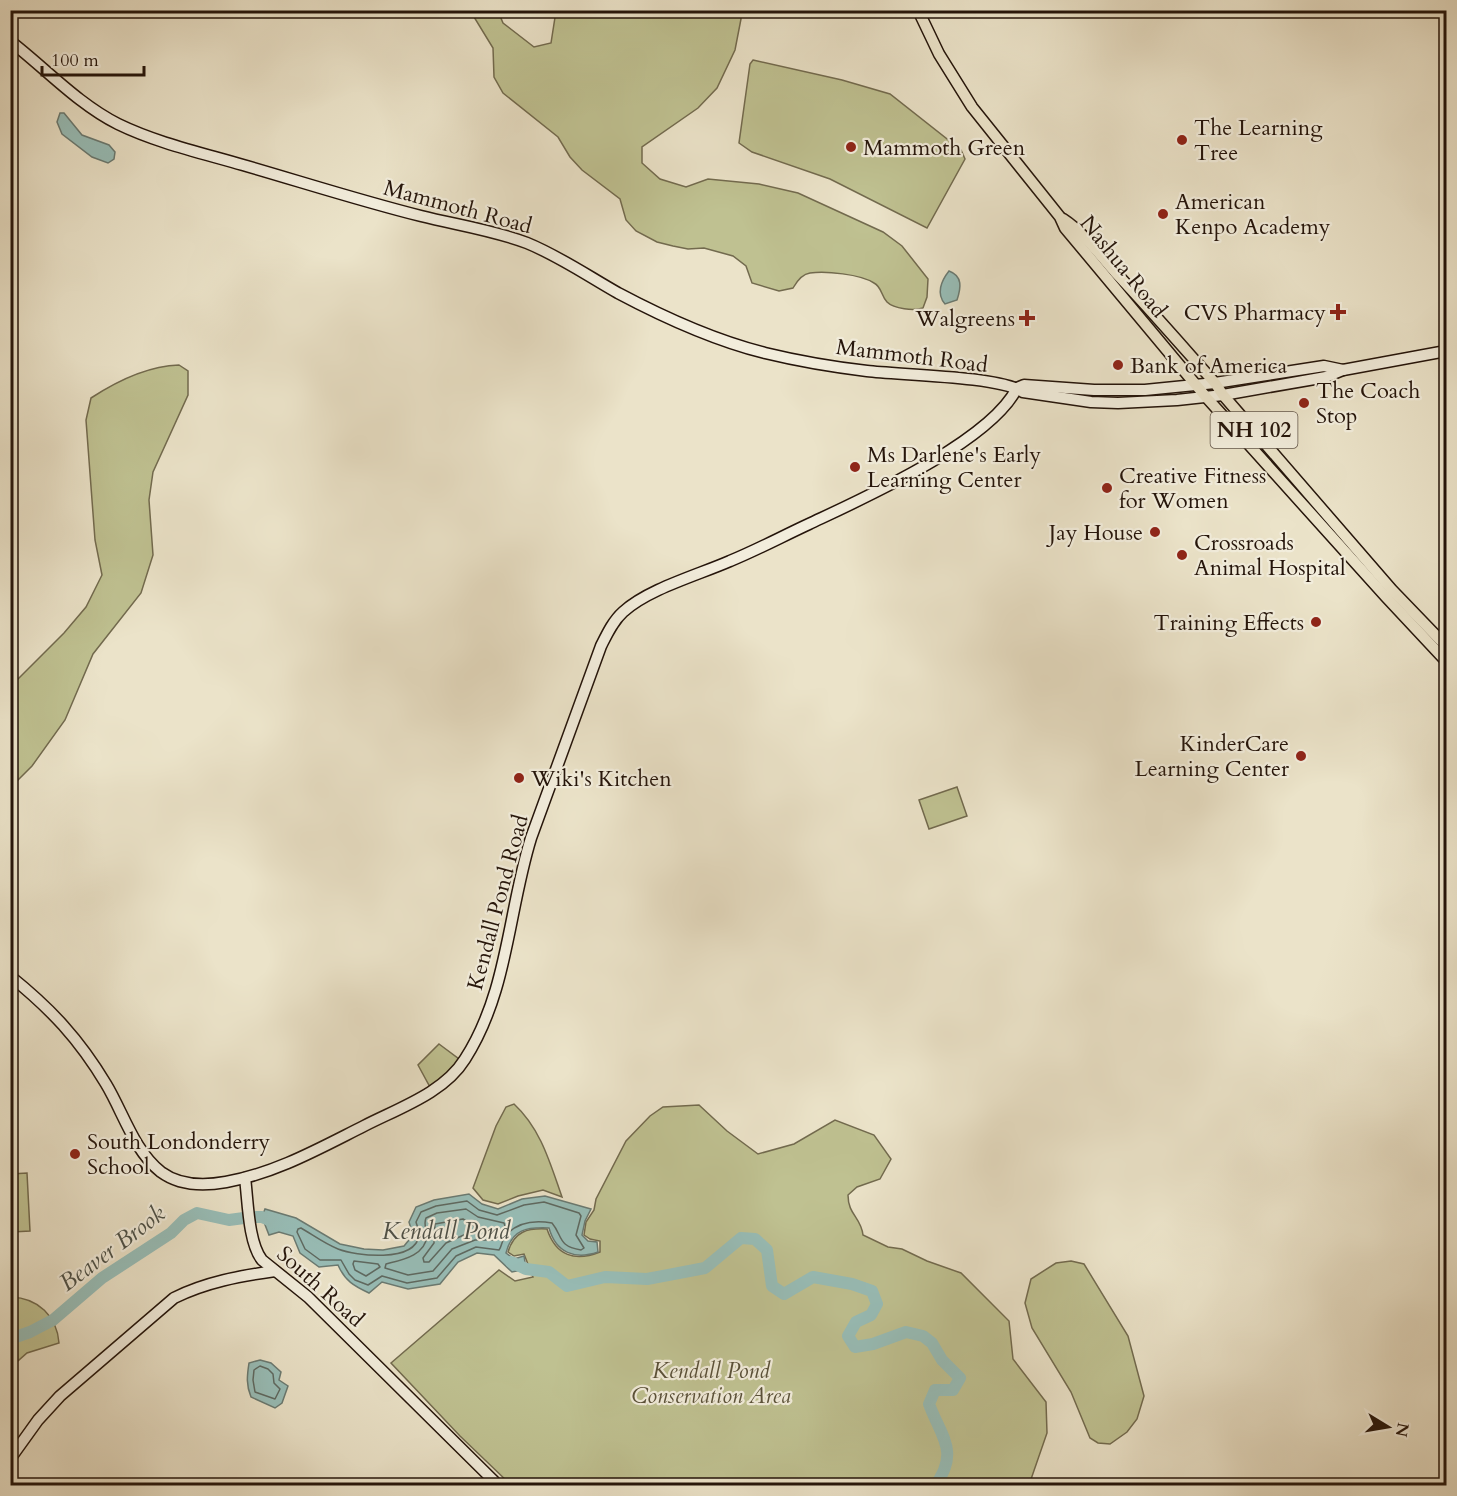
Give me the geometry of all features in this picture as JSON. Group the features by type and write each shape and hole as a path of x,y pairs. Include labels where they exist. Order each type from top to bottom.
{"main road":[{"name":"Nashua Road","path":"918,10 939,54 972,107 1060,217 1065,228 1206,398 1446,661"},
{"name":"Nashua Road","path":"1060,217 1071,224 1090,244 1215,383 1392,590 1446,646"}],"street":[{"name":"Mammoth Road","path":"10,40 88,104 130,130 197,152 391,208 488,231 526,243 562,260 653,311 719,339 765,353 865,371 976,381 1017,388 1023,392 1100,402 1143,402 1206,398 1326,377 1343,370 1446,351"},
{"name":"Mammoth Road","path":"1017,388 1024,385 1094,390 1145,390 1215,383 1324,366 1343,370"},
{"name":"Kendall Pond Road","path":"245,1178 299,1158 417,1099 437,1087 464,1061 480,1031 496,989 531,838 601,646 608,631 622,612 649,595 731,561 916,470 988,423 1005,407 1017,388"},
{"path":"10,976 54,1014 81,1045 107,1085 144,1154 160,1171 180,1181 200,1184 245,1178"},
{"name":"South Road","path":"245,1178 257,1254 308,1297 500,1485"},
{"path":"244,1275 257,1254"},
{"path":"10,1459 38,1419 60,1396 174,1298 193,1288 244,1275 275,1271"}],"green space":[{"path":"473,11 498,11 503,23 534,47 551,43 556,11 740,11 741,19 735,50 717,88 698,108 642,147 642,163 660,179 686,187 708,179 759,184 798,193 883,232 902,246 928,279 927,297 923,308 910,309 894,306 887,302 879,287 874,283 860,277 843,274 817,272 807,274 800,278 793,288 779,291 752,283 746,266 733,256 704,248 688,249 657,242 636,231 626,220 620,199 582,170 570,157 558,137 503,93 494,77 493,48 474,17"},
{"name":"Mammoth Green","path":"753,60 842,80 890,94 961,150 965,159 927,228 830,179 752,152 739,143 750,64"},
{"path":"179,365 188,371 188,395 153,472 149,500 153,555 141,593 93,654 65,720 32,766 11,787 11,686 64,633 86,607 102,575 95,540 86,420 91,398 144,371"},
{"path":"957,787 967,816 929,829 919,800"},
{"path":"439,1044 459,1059 452,1069 430,1087 418,1065"},
{"path":"514,1104 538,1135 562,1197 543,1190 498,1204 483,1200 473,1188 496,1126 506,1107"},
{"name":"Kendall Pond Conservation Area","path":"699,1105 727,1131 758,1154 794,1144 835,1120 874,1135 891,1159 880,1179 857,1187 848,1195 850,1207 860,1224 863,1235 888,1247 902,1249 961,1273 1009,1321 1013,1359 1046,1402 1047,1433 1029,1485 511,1485 460,1436 391,1363 499,1270 515,1281 533,1277 524,1254 514,1256 508,1252 514,1239 523,1232 547,1229 561,1251 575,1256 600,1252 600,1241 584,1235 586,1222 594,1210 596,1199 626,1141 650,1116 663,1107"},
{"path":"27,1173 30,1231 12,1232 11,1174"},
{"path":"1071,1261 1084,1264 1128,1336 1144,1396 1137,1419 1127,1432 1110,1444 1098,1443 1090,1438 1071,1392 1032,1328 1025,1303 1031,1279 1056,1263"},
{"path":"11,1297 30,1301 44,1310 54,1325 59,1343 27,1353 11,1367"}],"water":[{"path":"60,113 64,113 82,135 109,145 115,152 114,159 108,163 92,157 62,134 57,122"},
{"path":"949,271 957,276 960,283 957,300 945,304 940,292"},
{"name":"Kendall Pond","path":"469,1194 482,1204 498,1209 522,1199 545,1196 591,1209 582,1235 588,1241 597,1242 598,1252 574,1255 556,1243 549,1228 527,1229 516,1234 506,1253 514,1259 524,1256 526,1269 512,1272 494,1255 477,1253 458,1262 440,1284 408,1289 382,1282 369,1293 350,1282 338,1265 319,1267 300,1253 293,1236 279,1232 269,1235 262,1217 265,1209 296,1218 340,1244 383,1250 404,1246 413,1235 409,1222 416,1207 434,1200"},
{"path":"260,1360 271,1363 281,1372 279,1380 288,1386 282,1403 275,1408 251,1397 249,1393 247,1380 249,1363"}],"waterway":[{"name":"Beaver Brook","path":"10,1339 53,1320 102,1278 171,1233 184,1220 197,1213 229,1220 244,1218"},
{"name":"Beaver Brook","path":"256,1217 276,1223"},
{"name":"Beaver Brook","path":"511,1262 526,1269 549,1272 567,1286 605,1277 647,1279 705,1268 741,1238 755,1239 767,1250 772,1286 784,1294 813,1277 852,1284 872,1291 877,1304 871,1315 856,1322 848,1336 855,1347 873,1344 906,1332 923,1336 932,1343 942,1360 960,1378 953,1390 935,1390 929,1404 943,1435 947,1453 946,1463 935,1486"}],"place":[{"name":"The Learning Tree","path":"1182,140"},
{"name":"Mammoth Green","path":"851,147"},
{"name":"American Kenpo Academy","path":"1163,214"},
{"name":"CVS Pharmacy","path":"1338,312"},
{"name":"Walgreens","path":"1027,318"},
{"name":"Bank of America","path":"1118,365"},
{"name":"The Coach Stop","path":"1304,403"},
{"name":"Ms Darlene's Early Learning Center","path":"855,467"},
{"name":"Creative Fitness for Women","path":"1107,488"},
{"name":"Jay House","path":"1155,532"},
{"name":"Crossroads Animal Hospital","path":"1182,555"},
{"name":"Training Effects","path":"1316,622"},
{"name":"KinderCare Learning Center","path":"1301,756"},
{"name":"Wiki's Kitchen","path":"519,778"},
{"name":"South Londonderry School","path":"75,1154"}]}
